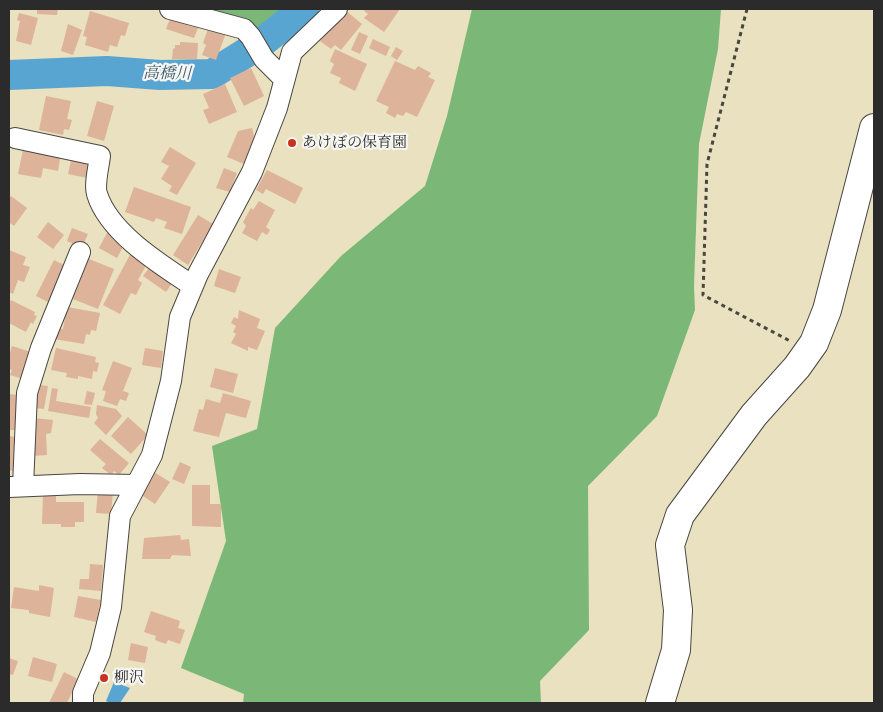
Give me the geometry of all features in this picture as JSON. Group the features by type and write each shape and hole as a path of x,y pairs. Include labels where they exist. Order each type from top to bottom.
{"street":[{"path":"170,9 244,29 264,59 284,79"},
{"path":"83,703 84,693 100,653 111,607 120,516 152,455 171,381 180,317 193,286 252,172 277,108 292,52 337,9"},
{"path":"660,703 676,650 678,610 670,545 680,515 754,415 797,367 814,343 827,310 874,128"},
{"path":"15,138 100,156 96,192 107,215 142,252 193,286"},
{"path":"80,252 41,348 27,393 16,487 80,484 136,485"}],"path":[{"path":"747,9 707,164 703,295 808,351"}],"green space":[{"path":"204,9 316,9 281,44 263,41"},
{"path":"472,9 721,9 718,49 699,144 694,286 695,310 657,416 588,486 589,630 540,681 541,703 243,703 244,694 181,668 226,541 212,446 257,429 275,328 341,256 425,186 447,116"}],"water":[{"path":"114,682 130,688 120,703 106,701"}],"building":[{"path":"37,9 58,9 57,15 37,14"},
{"path":"365,9 400,9 384,32 364,18 368,14 364,11"},
{"path":"345,10 362,24 341,50 335,45 331,49 320,41"},
{"path":"90,11 129,23 125,36 121,35 117,47 110,45 108,52 85,45 87,37 83,36"},
{"path":"19,13 38,18 31,45 16,41 20,21 17,20"},
{"path":"171,16 188,22 187,25 198,28 194,38 166,29"},
{"path":"68,24 82,30 73,55 61,51"},
{"path":"209,26 226,33 216,60 202,55 206,45 203,43"},
{"path":"359,32 368,36 360,54 351,50"},
{"path":"373,39 390,47 386,56 369,48"},
{"path":"180,42 198,43 197,59 172,59 173,49 175,45 180,45"},
{"path":"396,47 403,51 397,60 391,56"},
{"path":"335,49 367,64 355,91 339,83 341,78 330,73 334,64 330,61"},
{"path":"395,61 415,70 418,66 431,73 428,77 435,80 417,117 406,112 403,116 397,114 395,118 386,113 389,107 376,101"},
{"path":"251,68 264,96 244,106 230,78"},
{"path":"225,84 237,112 209,124 203,110 209,108 203,94"},
{"path":"46,96 71,101 67,119 72,120 69,130 64,129 63,135 39,130"},
{"path":"97,101 114,106 104,141 87,136"},
{"path":"252,128 255,141 244,164 227,157 238,131"},
{"path":"24,145 61,152 58,171 43,168 41,178 18,174"},
{"path":"170,147 196,163 177,195 169,191 172,186 161,179 169,166 161,162"},
{"path":"72,156 96,161 92,179 68,174"},
{"path":"224,168 237,173 230,192 216,188"},
{"path":"267,170 303,188 295,204 266,189 263,194 256,190"},
{"path":"134,187 191,207 182,234 164,228 167,222 156,218 154,222 125,212"},
{"path":"11,196 27,208 14,226 9,224 9,199"},
{"path":"259,201 275,210 266,227 270,230 267,235 262,232 257,241 242,233 246,226 243,222 251,208 253,210"},
{"path":"198,215 213,224 188,265 173,255"},
{"path":"48,222 64,235 53,249 37,237"},
{"path":"72,228 88,234 80,252 70,248 72,243 67,241"},
{"path":"108,231 126,241 117,258 99,248"},
{"path":"9,250 26,257 23,265 30,267 24,282 18,280 13,294 9,292"},
{"path":"132,251 149,260 138,280 142,283 136,295 131,293 120,314 103,305"},
{"path":"89,259 114,269 98,309 73,299"},
{"path":"54,260 70,268 52,304 36,296"},
{"path":"152,264 174,280 166,292 143,276"},
{"path":"219,269 241,277 235,293 214,286"},
{"path":"11,300 35,312 34,315 37,316 33,324 31,322 26,332 9,323 9,305"},
{"path":"67,307 100,313 96,331 91,330 90,335 86,334 84,344 54,339 56,328 63,329"},
{"path":"239,310 260,319 257,328 265,331 257,350 248,347 248,351 231,343 236,334 233,332 236,326 231,323 234,317 238,319"},
{"path":"12,346 31,352 23,379 10,375 12,370 9,369 9,352"},
{"path":"56,348 96,357 95,362 99,363 97,372 93,371 92,379 78,376 78,379 66,377 67,373 51,370"},
{"path":"145,348 163,351 161,368 142,365"},
{"path":"113,361 132,368 123,391 129,393 126,401 120,399 117,406 103,401 106,391 102,390"},
{"path":"215,368 238,374 233,393 210,387"},
{"path":"38,385 48,386 44,409 34,408"},
{"path":"52,388 58,389 56,401 91,407 89,418 48,411"},
{"path":"87,391 95,393 92,405 84,404"},
{"path":"223,393 251,401 246,418 226,413 219,437 193,431 199,409 203,410 206,399 220,403"},
{"path":"9,394 19,395 19,430 9,430"},
{"path":"97,405 116,409 122,416 106,435 94,423 98,418 96,414"},
{"path":"128,417 148,435 131,454 111,436"},
{"path":"33,418 53,420 51,433 46,434 47,455 33,456"},
{"path":"9,436 15,437 13,471 9,470"},
{"path":"100,439 129,463 119,475 114,471 111,475 102,468 106,464 90,450"},
{"path":"180,462 191,467 184,484 172,479"},
{"path":"154,472 170,482 155,504 140,494"},
{"path":"192,485 210,485 210,504 221,504 221,527 192,526"},
{"path":"98,490 113,491 111,514 96,513"},
{"path":"43,494 56,495 56,502 84,502 84,522 75,522 75,527 61,527 61,524 42,524"},
{"path":"180,535 181,540 189,539 191,556 172,555 170,559 142,559 144,538"},
{"path":"90,564 103,565 101,591 79,589 80,579 89,579"},
{"path":"39,585 54,588 50,617 29,613 29,610 11,608 14,587 39,591"},
{"path":"78,596 101,600 96,622 74,617"},
{"path":"151,611 180,621 178,628 185,630 180,644 168,640 166,644 155,640 156,636 144,632"},
{"path":"131,643 148,647 145,663 128,660"},
{"path":"33,657 57,664 52,682 28,676"},
{"path":"9,658 18,661 13,675 9,674"},
{"path":"64,672 78,679 67,703 49,703"}],"waterway":[{"name":"高橋川","path":"9,75 107,71 160,75 212,74 260,44 304,9"}],"place":[{"name":"あけぼの保育園","path":"292,143"},
{"name":"柳沢","path":"104,678"}]}
